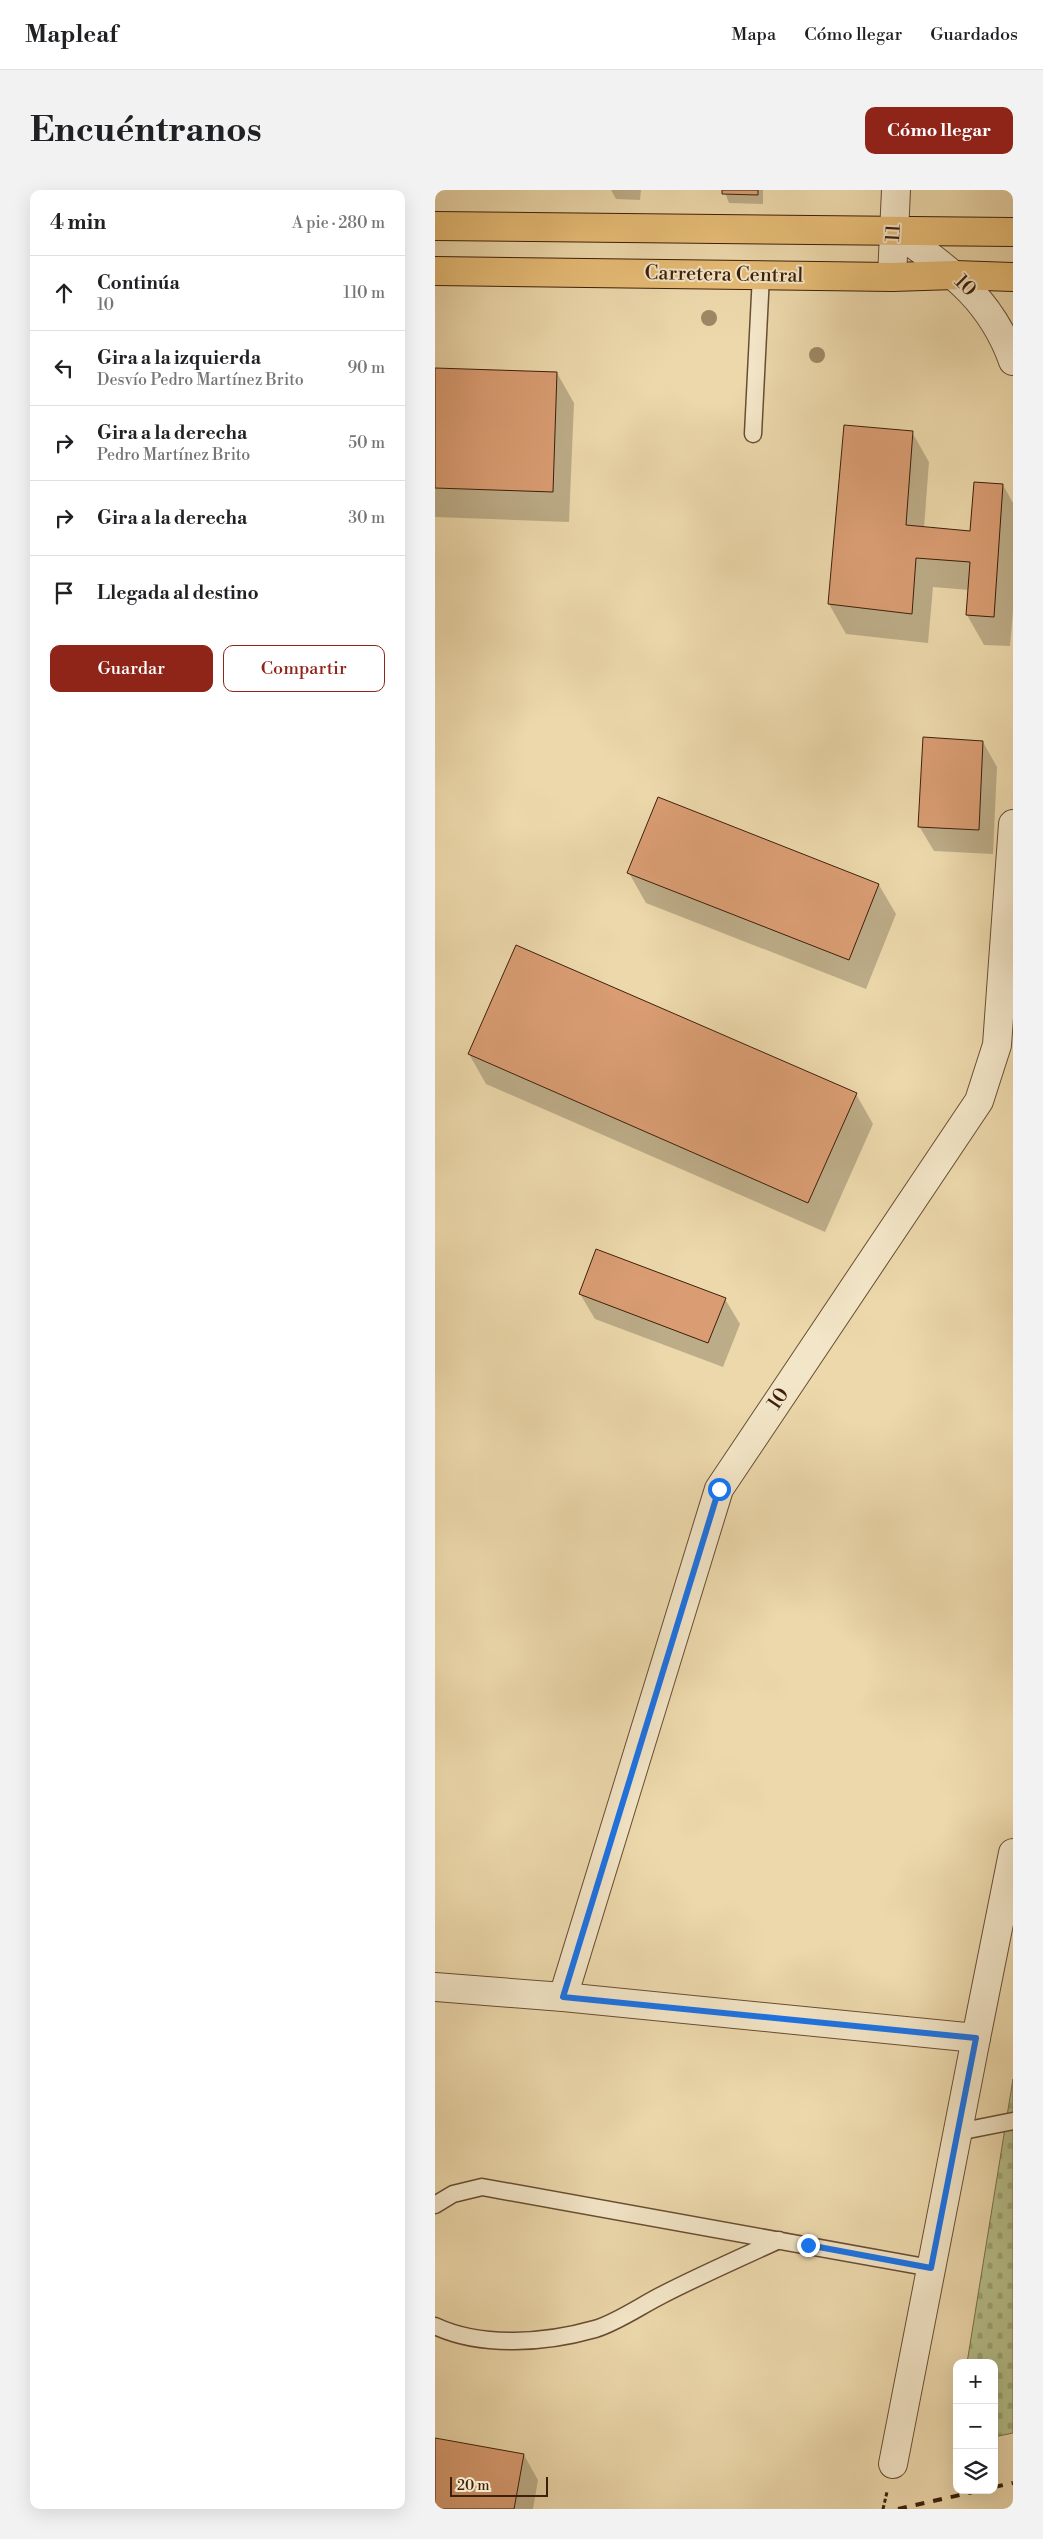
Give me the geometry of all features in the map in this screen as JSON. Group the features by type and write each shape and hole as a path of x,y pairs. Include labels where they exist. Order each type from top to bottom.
{"main road":[{"path":"435,226 1013,232"},
{"name":"Carretera Central","path":"435,271 1013,277"}],"street":[{"name":"11","path":"892,276 896,190"},
{"name":"10","path":"894,230 955,275 988,310 1013,360"},
{"name":"10","path":"563,1997 719,1489 979,1101 997,1045 1013,824"},
{"path":"893,2464 1013,1853"},
{"path":"435,1988 563,1997 976,2038"}],"lane":[{"path":"753,434 761,275"},
{"path":"958,2132 1013,2121"},
{"path":"435,2205 453,2194 482,2187 931,2268"},
{"path":"435,2326 448,2332 493,2340 528,2342 596,2329 692,2280 779,2240"}],"green space":[{"path":"1013,2079 1013,2433 998,2436 998,2359 968,2359"}],"building":[{"path":"722,190 758,190 758,195 722,194"},
{"path":"435,368 557,372 553,492 435,488"},
{"path":"844,425 913,431 906,525 970,531 974,482 1003,484 994,617 966,615 970,562 916,558 912,614 828,604"},
{"path":"923,737 983,741 979,830 918,827"},
{"path":"658,797 879,884 849,960 627,873"},
{"path":"516,945 857,1093 808,1203 468,1054"},
{"path":"596,1249 726,1298 708,1343 579,1294"},
{"path":"435,2438 524,2454 514,2509 435,2509"}],"railway":[{"path":"998,2486 1013,2483"},
{"path":"898,2509 964,2494"}],"route":[{"path":"719,1489 563,1997 976,2038 931,2268 808,2245"}]}
